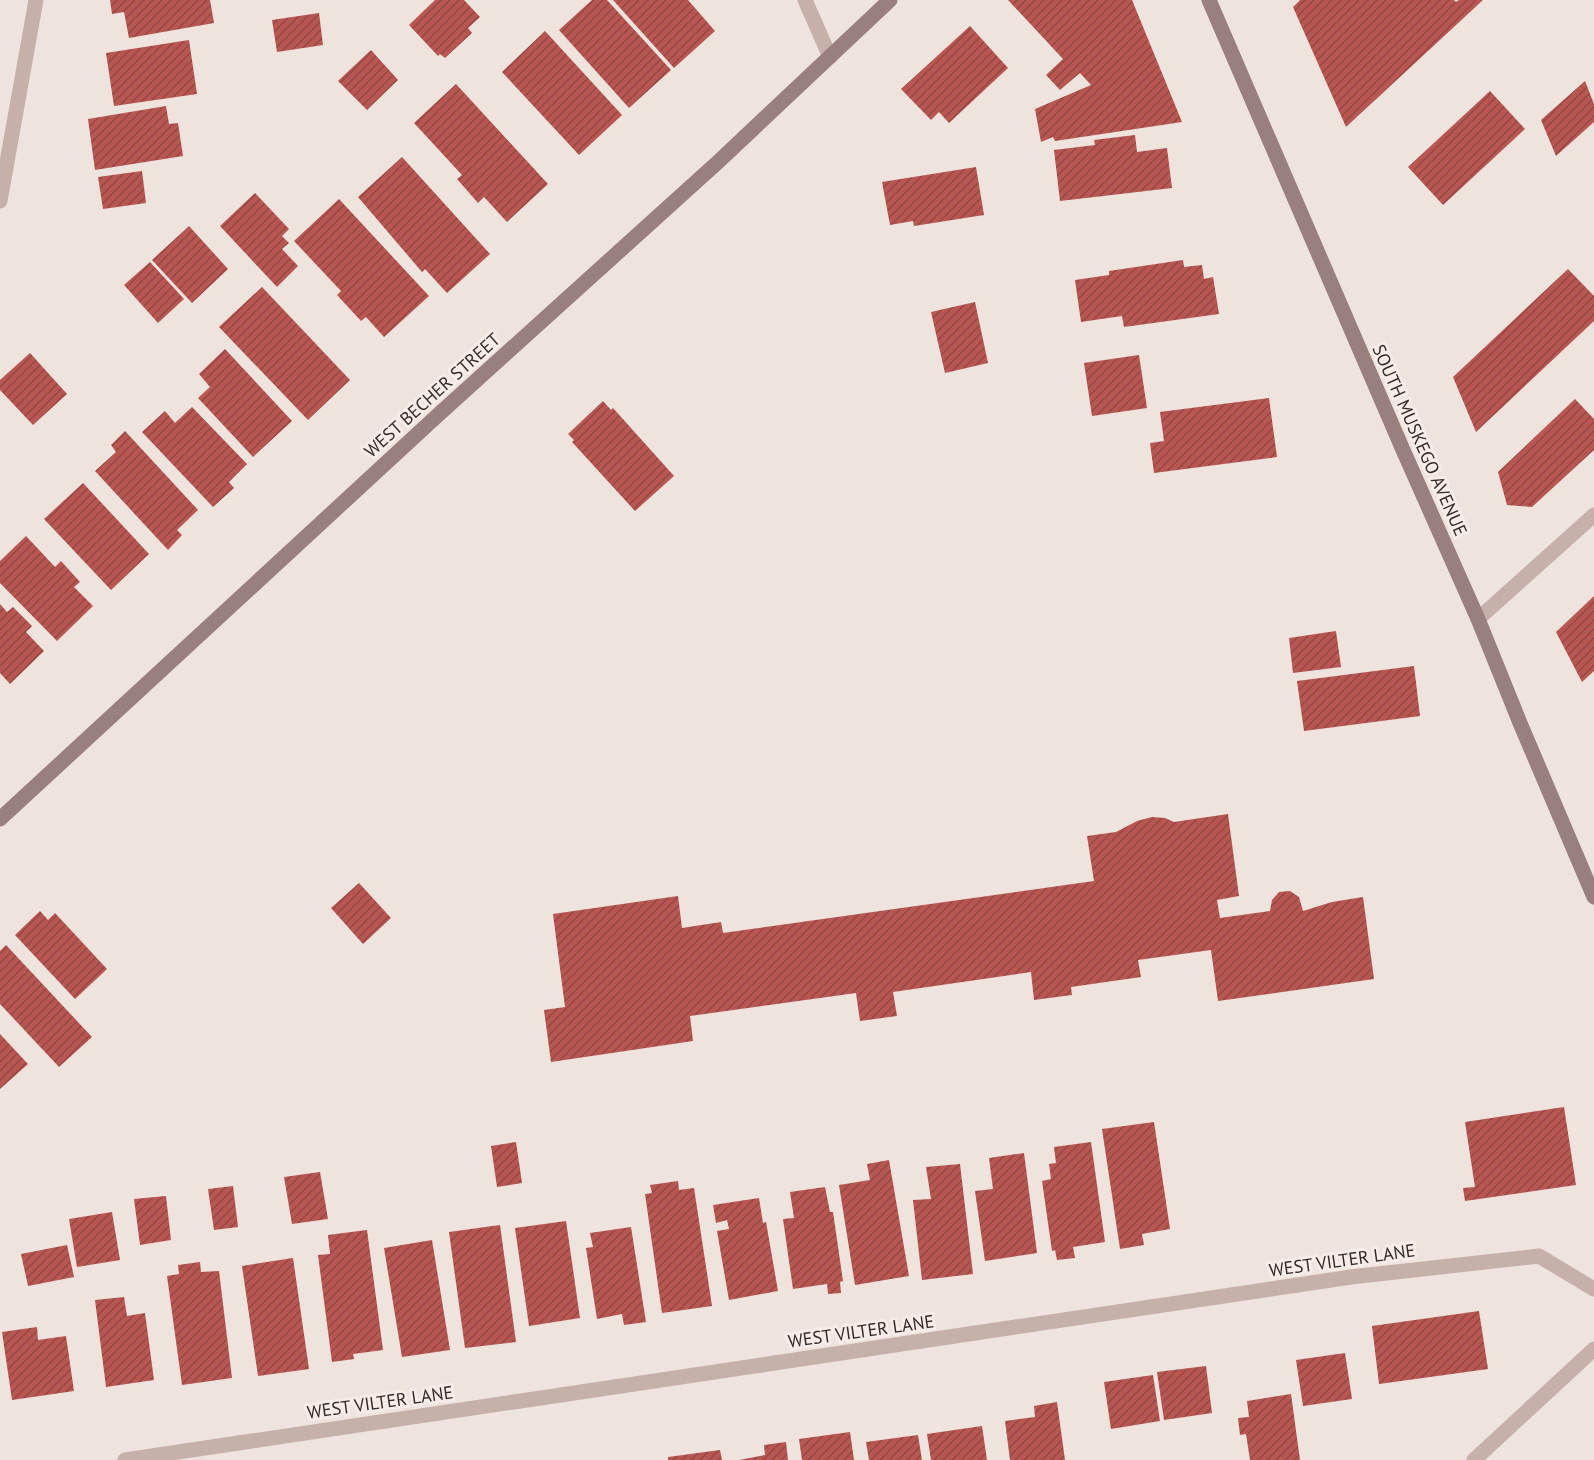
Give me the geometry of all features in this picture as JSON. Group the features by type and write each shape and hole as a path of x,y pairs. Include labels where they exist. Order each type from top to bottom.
{"street":[{"path":"0,201 36,0"},
{"path":"805,0 830,57"},
{"name":"WEST BECHER STREET","path":"0,819 438,415 718,162 890,0"},
{"name":"SOUTH MUSKEGO AVENUE","path":"1209,0 1478,619 1594,897"},
{"path":"1478,619 1594,515"},
{"name":"WEST VILTER LANE","path":"125,1460 1409,1270 1539,1256 1594,1289"},
{"path":"1474,1460 1594,1349"}],"building":[{"path":"110,0 210,0 214,23 129,38 124,12 112,14"},
{"path":"435,0 464,0 480,17 468,28 472,33 445,58 440,54 438,56 409,25"},
{"path":"592,0 607,0 671,70 629,108 559,30"},
{"path":"613,0 688,0 715,31 674,68"},
{"path":"1008,0 1132,0 1182,122 1055,141 1053,137 1041,142 1035,109 1091,85 1080,73 1060,90 1046,75 1063,59"},
{"path":"1300,0 1454,0 1456,2 1483,0 1346,127 1293,7"},
{"path":"319,13 323,45 277,52 272,20"},
{"path":"970,26 1008,68 949,123 939,112 931,120 901,89"},
{"path":"545,31 622,115 579,155 502,72"},
{"path":"189,40 197,94 114,106 106,53"},
{"path":"371,50 398,80 367,110 338,81"},
{"path":"1585,81 1594,104 1594,122 1556,156 1541,120"},
{"path":"456,84 548,184 507,222 484,197 478,203 457,179 462,175 414,123"},
{"path":"1490,91 1525,129 1443,205 1408,167"},
{"path":"166,106 169,124 178,123 183,156 95,170 88,119"},
{"path":"1135,135 1137,152 1167,148 1172,188 1060,201 1054,150 1095,145 1094,140"},
{"path":"402,157 490,254 447,293 425,269 422,272 358,197"},
{"path":"976,167 984,215 914,226 913,221 890,225 882,182"},
{"path":"142,171 146,203 103,209 98,177"},
{"path":"255,193 289,229 282,236 289,243 282,249 298,266 277,287 220,226"},
{"path":"339,199 429,296 384,337 366,317 361,321 337,295 341,291 294,241"},
{"path":"189,226 228,269 192,303 152,260"},
{"path":"1183,260 1184,267 1202,265 1204,279 1213,277 1219,314 1124,327 1122,316 1081,322 1075,280 1109,275 1109,271"},
{"path":"150,262 184,299 158,323 124,285"},
{"path":"1568,269 1594,296 1594,321 1476,432 1453,377"},
{"path":"262,287 350,380 308,420 219,327"},
{"path":"975,302 988,363 945,373 931,312"},
{"path":"225,349 292,421 253,457 198,398 210,387 199,374"},
{"path":"30,353 67,394 33,425 0,390 0,380"},
{"path":"1139,355 1147,408 1092,416 1084,363"},
{"path":"1269,398 1277,457 1154,473 1150,443 1164,441 1160,412"},
{"path":"1575,399 1594,419 1594,450 1532,507 1507,505 1498,472"},
{"path":"603,401 611,410 613,408 674,476 635,511 572,442 574,440 568,434"},
{"path":"192,407 247,464 229,482 234,488 213,507 142,432 165,411 175,423"},
{"path":"125,431 198,510 177,530 182,535 168,550 95,471 116,452 111,445"},
{"path":"83,483 149,554 111,590 44,519"},
{"path":"26,536 55,567 61,561 80,582 74,587 93,606 57,641 0,583 0,561"},
{"path":"1594,596 1594,671 1582,682 1556,632"},
{"path":"0,604 7,612 13,607 32,626 26,632 44,651 10,684 0,673"},
{"path":"1336,631 1341,667 1293,673 1289,638"},
{"path":"1414,666 1420,716 1304,731 1297,681"},
{"path":"1228,814 1239,896 1217,900 1220,918 1270,911 1272,900 1279,892 1290,891 1299,897 1303,911 1332,902 1363,897 1374,979 1218,1001 1211,950 1138,960 1141,977 1071,987 1072,995 1034,1000 1031,972 893,992 897,1016 860,1021 856,993 690,1016 693,1041 551,1062 544,1010 565,1007 553,914 678,896 682,928 721,922 723,933 1094,881 1087,836 1116,832 1137,821 1152,817 1165,818 1174,822"},
{"path":"359,883 391,918 363,944 331,908"},
{"path":"40,911 48,920 55,913 107,969 75,999 15,935"},
{"path":"6,945 92,1037 59,1067 0,1004 0,951"},
{"path":"0,1034 28,1064 0,1089"},
{"path":"1564,1107 1576,1185 1465,1201 1463,1188 1475,1187 1465,1122"},
{"path":"1154,1122 1170,1229 1142,1234 1144,1245 1120,1249 1102,1129"},
{"path":"516,1142 522,1183 497,1187 491,1146"},
{"path":"1091,1142 1105,1242 1073,1247 1075,1258 1057,1260 1055,1250 1052,1251 1042,1181 1051,1179 1049,1164 1056,1163 1054,1147"},
{"path":"1024,1153 1037,1253 985,1261 975,1191 993,1189 989,1158"},
{"path":"889,1160 909,1276 855,1285 839,1185 870,1180 867,1164"},
{"path":"960,1164 973,1274 922,1280 913,1200 931,1199 926,1167"},
{"path":"320,1172 328,1219 292,1224 284,1177"},
{"path":"678,1181 679,1190 694,1188 712,1306 662,1313 645,1194 652,1193 650,1185"},
{"path":"233,1186 238,1227 214,1230 208,1189"},
{"path":"825,1187 830,1212 833,1212 843,1281 840,1282 841,1293 828,1294 827,1284 793,1289 783,1219 794,1218 790,1192"},
{"path":"166,1196 171,1240 140,1245 134,1199"},
{"path":"759,1198 763,1223 766,1222 778,1291 729,1300 717,1231 729,1229 727,1220 716,1223 713,1205"},
{"path":"112,1212 120,1260 77,1267 69,1219"},
{"path":"566,1221 580,1318 529,1326 515,1228"},
{"path":"500,1225 516,1342 465,1348 449,1232"},
{"path":"631,1227 646,1322 624,1325 622,1314 597,1319 586,1248 593,1247 590,1233"},
{"path":"367,1230 383,1350 353,1354 354,1359 332,1362 318,1255 330,1254 328,1235"},
{"path":"432,1240 450,1350 402,1357 384,1248"},
{"path":"67,1245 74,1277 28,1286 21,1254"},
{"path":"293,1258 309,1369 258,1376 242,1266"},
{"path":"200,1262 201,1272 219,1271 232,1378 182,1385 167,1276 179,1274 178,1265"},
{"path":"124,1297 127,1316 145,1313 154,1380 106,1387 95,1300"},
{"path":"1479,1311 1488,1369 1379,1384 1372,1326"},
{"path":"37,1327 38,1340 66,1336 74,1391 12,1400 2,1332"},
{"path":"1345,1353 1352,1399 1303,1406 1296,1360"},
{"path":"1206,1366 1212,1413 1164,1420 1157,1372"},
{"path":"1153,1375 1160,1421 1111,1429 1104,1382"},
{"path":"1291,1394 1300,1460 1250,1460 1246,1434 1240,1435 1238,1418 1249,1417 1247,1401"},
{"path":"1057,1402 1065,1460 1010,1460 1005,1421 1035,1417 1034,1406"},
{"path":"982,1426 987,1460 931,1460 927,1434"},
{"path":"850,1432 854,1460 802,1460 799,1439"},
{"path":"918,1435 922,1460 869,1460 866,1442"},
{"path":"786,1442 788,1460 739,1460 765,1455 764,1445"},
{"path":"720,1450 722,1460 668,1460 668,1457"}]}
